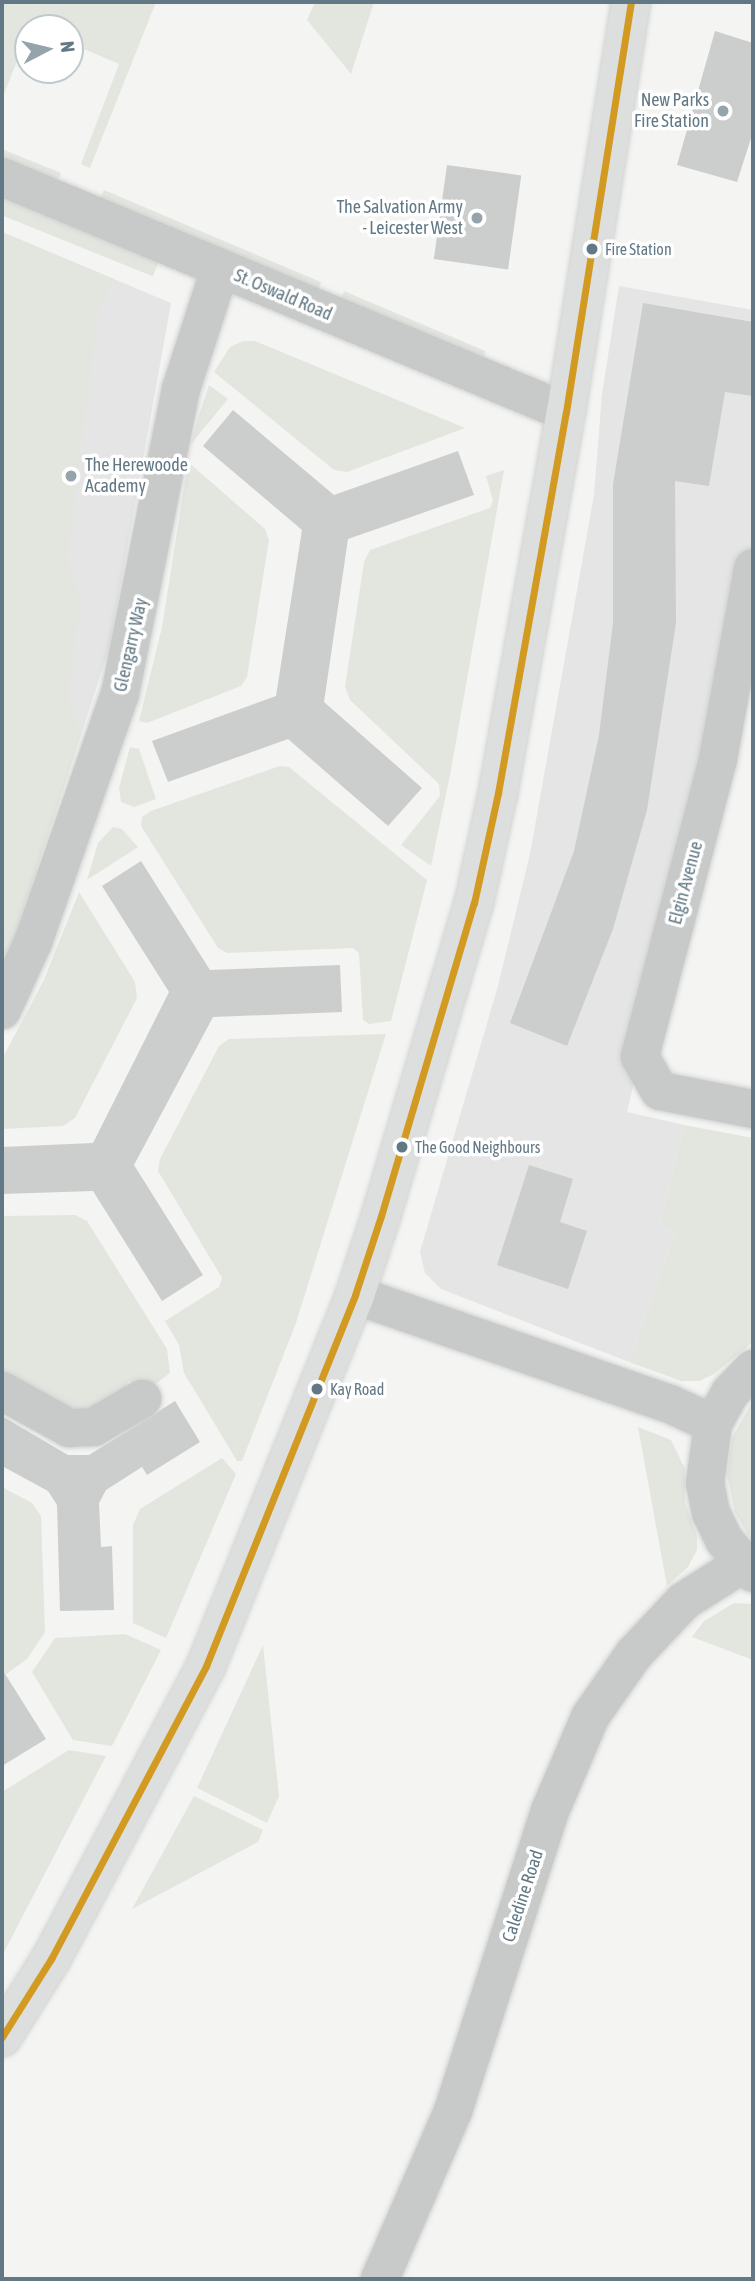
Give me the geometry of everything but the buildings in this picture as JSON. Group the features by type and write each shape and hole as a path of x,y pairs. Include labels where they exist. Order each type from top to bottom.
{"street":[{"path":"2,2037 51,1959 206,1667 355,1295 474,903 566,412 631,2"},
{"name":"St. Oswald Road","path":"2,177 566,412"},
{"name":"Glengarry Way","path":"2,1010 33,942 120,694 181,389 220,269"},
{"name":"Elgin Avenue","path":"753,573 718,759 640,1057 660,1091 753,1109"},
{"path":"355,1295 670,1404 713,1424"},
{"path":"748,1569 711,1513 706,1453 713,1424 730,1393 753,1369"},
{"path":"2,1391 69,1427 94,1427 142,1399"},
{"name":"Caledine Road","path":"380,2279 453,2111 551,1811 590,1717 634,1654 684,1601 748,1569"}],"shaded area":[{"path":"2,2 156,2 90,168 81,164 119,64 84,49 84,14 14,14 14,69 2,99"},
{"path":"315,2 374,2 351,74 307,20"},
{"path":"2,149 61,173 55,190 2,168"},
{"path":"104,190 321,282 313,301 96,208"},
{"path":"2,196 160,260 153,276 2,215"},
{"name":"The Herewoode Academy","path":"2,232 171,303 109,649 4,969"},
{"name":"The Herewoode Academy","path":"2,232 114,279 98,308 67,557 80,603 67,699 81,735 2,972"},
{"path":"619,286 753,310 753,568 627,1112 684,1125 660,1225 676,1231 629,1362 441,1289 425,1273 420,1252 498,986 530,854 594,495 602,394"},
{"path":"344,291 486,351 478,370 336,309"},
{"path":"243,341 255,341 465,428 347,472 334,470 214,372 230,347"},
{"path":"209,385 228,399 191,444 199,415"},
{"path":"188,462 265,529 269,540 247,677 241,686 147,723 139,721 162,627"},
{"path":"504,470 451,770 431,866 401,845 440,796 439,784 350,700 345,687 364,562 370,550 490,508 493,501 486,476"},
{"path":"130,747 139,749 156,799 134,807 121,802 119,788"},
{"path":"280,766 289,767 427,880 391,1021 369,1024 363,1020 359,953 353,948 227,953 218,948 141,826 142,817 151,811"},
{"path":"113,827 122,829 138,847 87,880 98,843"},
{"path":"79,892 135,982 137,998 75,1118 63,1126 2,1129 2,1059 44,980"},
{"path":"386,1034 296,1323 242,1461 237,1461 184,1373 179,1345 165,1321 219,1287 222,1278 158,1171 160,1159 219,1046 229,1039"},
{"path":"684,1125 753,1138 753,1342 714,1374 700,1381 681,1381 629,1362 676,1231 660,1225"},
{"path":"75,1215 87,1221 167,1349 170,1373 150,1388 128,1381 121,1404 94,1421 2,1380 2,1216"},
{"path":"753,1400 753,1544 735,1512 727,1476 732,1438"},
{"path":"638,1427 671,1440 685,1469 685,1503 697,1536 697,1550 688,1567 667,1586"},
{"path":"222,1458 236,1474 166,1638 133,1623 133,1525 140,1509"},
{"path":"2,1487 32,1503 41,1516 45,1632 27,1659 2,1677"},
{"path":"734,1603 753,1604 753,1660 692,1637 704,1621"},
{"path":"125,1634 161,1650 112,1746 73,1740 32,1672 55,1638"},
{"path":"263,1645 279,1796 267,1823 197,1788"},
{"path":"69,1750 106,1756 2,1956 2,1792"},
{"path":"194,1796 263,1830 258,1842 132,1909"}],"transit line":[{"path":"2,2037 51,1959 206,1666 355,1295 381,1216 474,903 498,793 566,412 631,2"}],"place":[{"name":"New Parks Fire Station","path":"723,111"},
{"name":"The Salvation Army - Leicester West","path":"477,218"},
{"name":"Fire Station","path":"592,249"},
{"name":"The Herewoode Academy","path":"71,476"},
{"name":"The Good Neighbours","path":"402,1147"},
{"name":"Kay Road","path":"317,1389"}]}
